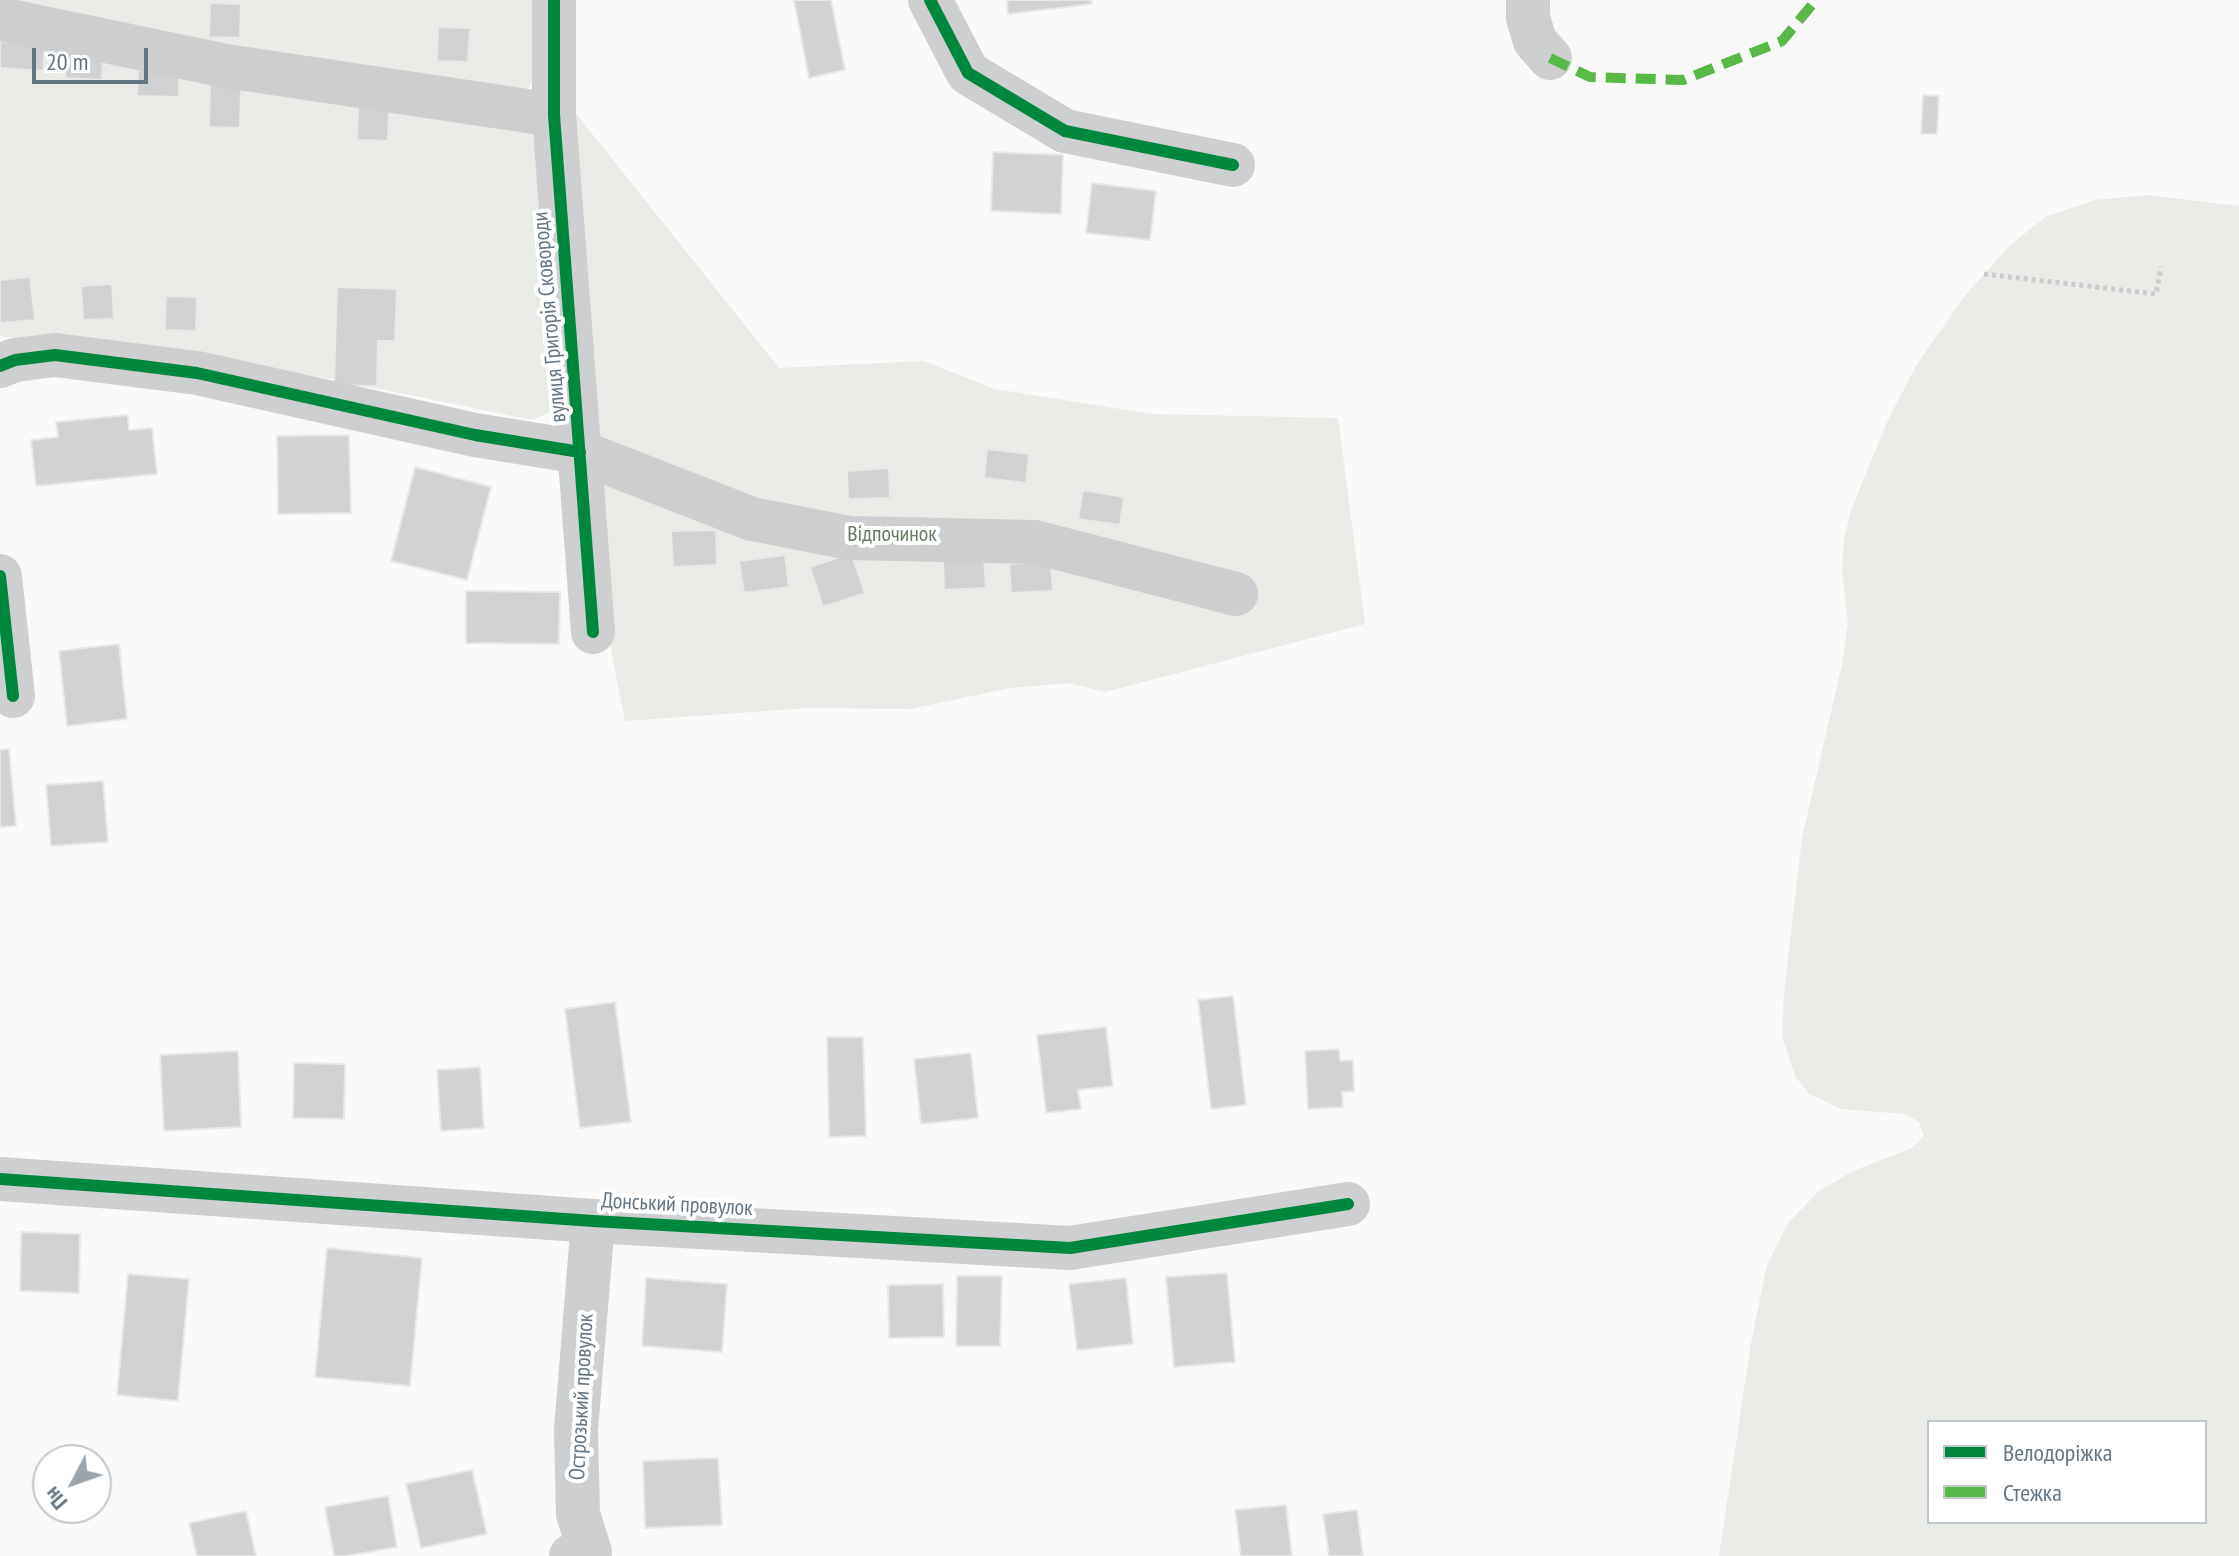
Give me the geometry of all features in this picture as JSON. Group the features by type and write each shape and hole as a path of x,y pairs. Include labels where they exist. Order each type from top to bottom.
{"street":[{"name":"вулиця Григорія Сковороди","path":"554,0 554,115 593,632"},
{"path":"930,0 968,73 1065,131 1233,165"},
{"path":"1528,0 1528,18 1535,41 1550,58"},
{"path":"0,19 226,66 554,115"},
{"path":"0,366 15,360 55,355 197,373 475,435 580,452 752,519 850,538 1035,542 1236,594"},
{"path":"0,576 13,696"},
{"name":"Донський провулок","path":"0,1179 593,1221 1070,1248 1348,1204"},
{"name":"Острозький провулок","path":"586,1555 578,1514 576,1430 593,1221"}],"path":[{"path":"1984,274 2156,294 2161,267"}],"green space":[{"path":"0,0 540,0 542,65 526,92 537,130 555,410 532,420 322,377 0,336"},
{"name":"Відпочинок","path":"570,106 779,368 923,361 995,389 1151,414 1338,418 1365,624 1105,692 1068,683 1011,688 910,709 809,708 625,721 612,656 596,502 594,432"},
{"path":"2147,195 2239,206 2239,1556 1719,1556 1751,1343 1767,1265 1788,1223 1819,1191 1853,1171 1912,1148 1924,1136 1919,1122 1905,1114 1841,1109 1809,1094 1795,1076 1782,1036 1802,838 1842,664 1848,624 1842,570 1844,540 1851,510 1888,420 1916,366 1963,298 2009,246 2047,216 2095,200"}],"building":[{"path":"794,0 831,0 845,70 809,78"},
{"path":"1007,0 1091,0 1092,4 1008,14"},
{"path":"210,3 241,4 240,38 209,37"},
{"path":"438,27 470,28 468,62 437,61"},
{"path":"0,42 45,45 43,71 0,68"},
{"path":"66,55 103,57 102,80 65,78"},
{"path":"138,70 179,71 179,97 137,96"},
{"path":"210,82 241,83 240,128 209,127"},
{"path":"1923,95 1939,96 1937,134 1921,134"},
{"path":"358,107 389,108 388,141 357,140"},
{"path":"993,152 1063,155 1061,214 991,211"},
{"path":"1092,183 1156,191 1150,240 1086,233"},
{"path":"30,277 35,320 0,323 0,280"},
{"path":"112,284 114,319 83,320 81,286"},
{"path":"337,287 397,289 395,341 378,341 377,386 334,385"},
{"path":"166,296 197,297 196,331 165,330"},
{"path":"128,415 129,430 152,428 157,474 36,486 31,440 58,437 56,422"},
{"path":"349,435 351,513 278,514 277,436"},
{"path":"987,449 1029,454 1026,483 984,478"},
{"path":"415,467 491,487 467,580 391,561"},
{"path":"889,468 890,498 848,499 847,471"},
{"path":"1083,490 1124,497 1120,525 1078,519"},
{"path":"716,530 717,565 673,567 671,531"},
{"path":"851,553 865,593 823,607 810,567"},
{"path":"785,555 789,587 744,593 739,561"},
{"path":"984,559 986,588 944,590 943,561"},
{"path":"1051,562 1053,591 1011,593 1009,564"},
{"path":"466,591 560,592 559,644 466,643"},
{"path":"119,644 127,719 67,726 59,651"},
{"path":"9,749 16,826 0,827 0,750"},
{"path":"103,781 108,842 51,846 46,785"},
{"path":"1233,996 1246,1105 1211,1109 1198,1000"},
{"path":"615,1002 631,1122 580,1128 565,1009"},
{"path":"1106,1027 1113,1086 1078,1090 1081,1109 1046,1113 1037,1035"},
{"path":"827,1037 863,1037 866,1136 829,1137"},
{"path":"1339,1049 1340,1061 1353,1060 1354,1091 1342,1092 1343,1107 1308,1109 1305,1051"},
{"path":"238,1051 241,1127 164,1131 160,1055"},
{"path":"971,1053 978,1118 921,1124 914,1059"},
{"path":"294,1063 345,1064 344,1119 293,1118"},
{"path":"480,1067 484,1128 441,1131 437,1070"},
{"path":"21,1232 80,1234 79,1293 20,1291"},
{"path":"327,1248 422,1258 410,1386 315,1377"},
{"path":"1227,1273 1235,1362 1174,1367 1166,1277"},
{"path":"128,1274 189,1279 178,1401 117,1395"},
{"path":"957,1276 1002,1276 1000,1346 956,1346"},
{"path":"646,1278 727,1284 722,1352 642,1346"},
{"path":"1126,1278 1133,1344 1077,1350 1069,1284"},
{"path":"943,1284 944,1337 889,1338 888,1285"},
{"path":"718,1458 722,1525 645,1528 643,1461"},
{"path":"472,1470 487,1534 421,1548 406,1484"},
{"path":"388,1496 397,1547 334,1556 325,1507"},
{"path":"1286,1505 1292,1556 1241,1556 1235,1510"},
{"path":"1357,1510 1363,1556 1329,1556 1323,1514"},
{"path":"246,1511 256,1556 197,1556 189,1523"}],"marked path":[{"path":"1550,58 1590,77 1683,80 1782,41 1816,0"}],"cycle path":[{"path":"554,0 554,115 593,632"},
{"path":"930,0 968,73 1065,131 1233,165"},
{"path":"0,366 15,360 55,355 197,373 475,435 580,452"},
{"path":"0,576 13,696"},
{"path":"0,1179 593,1221 1070,1248 1348,1204"}]}
